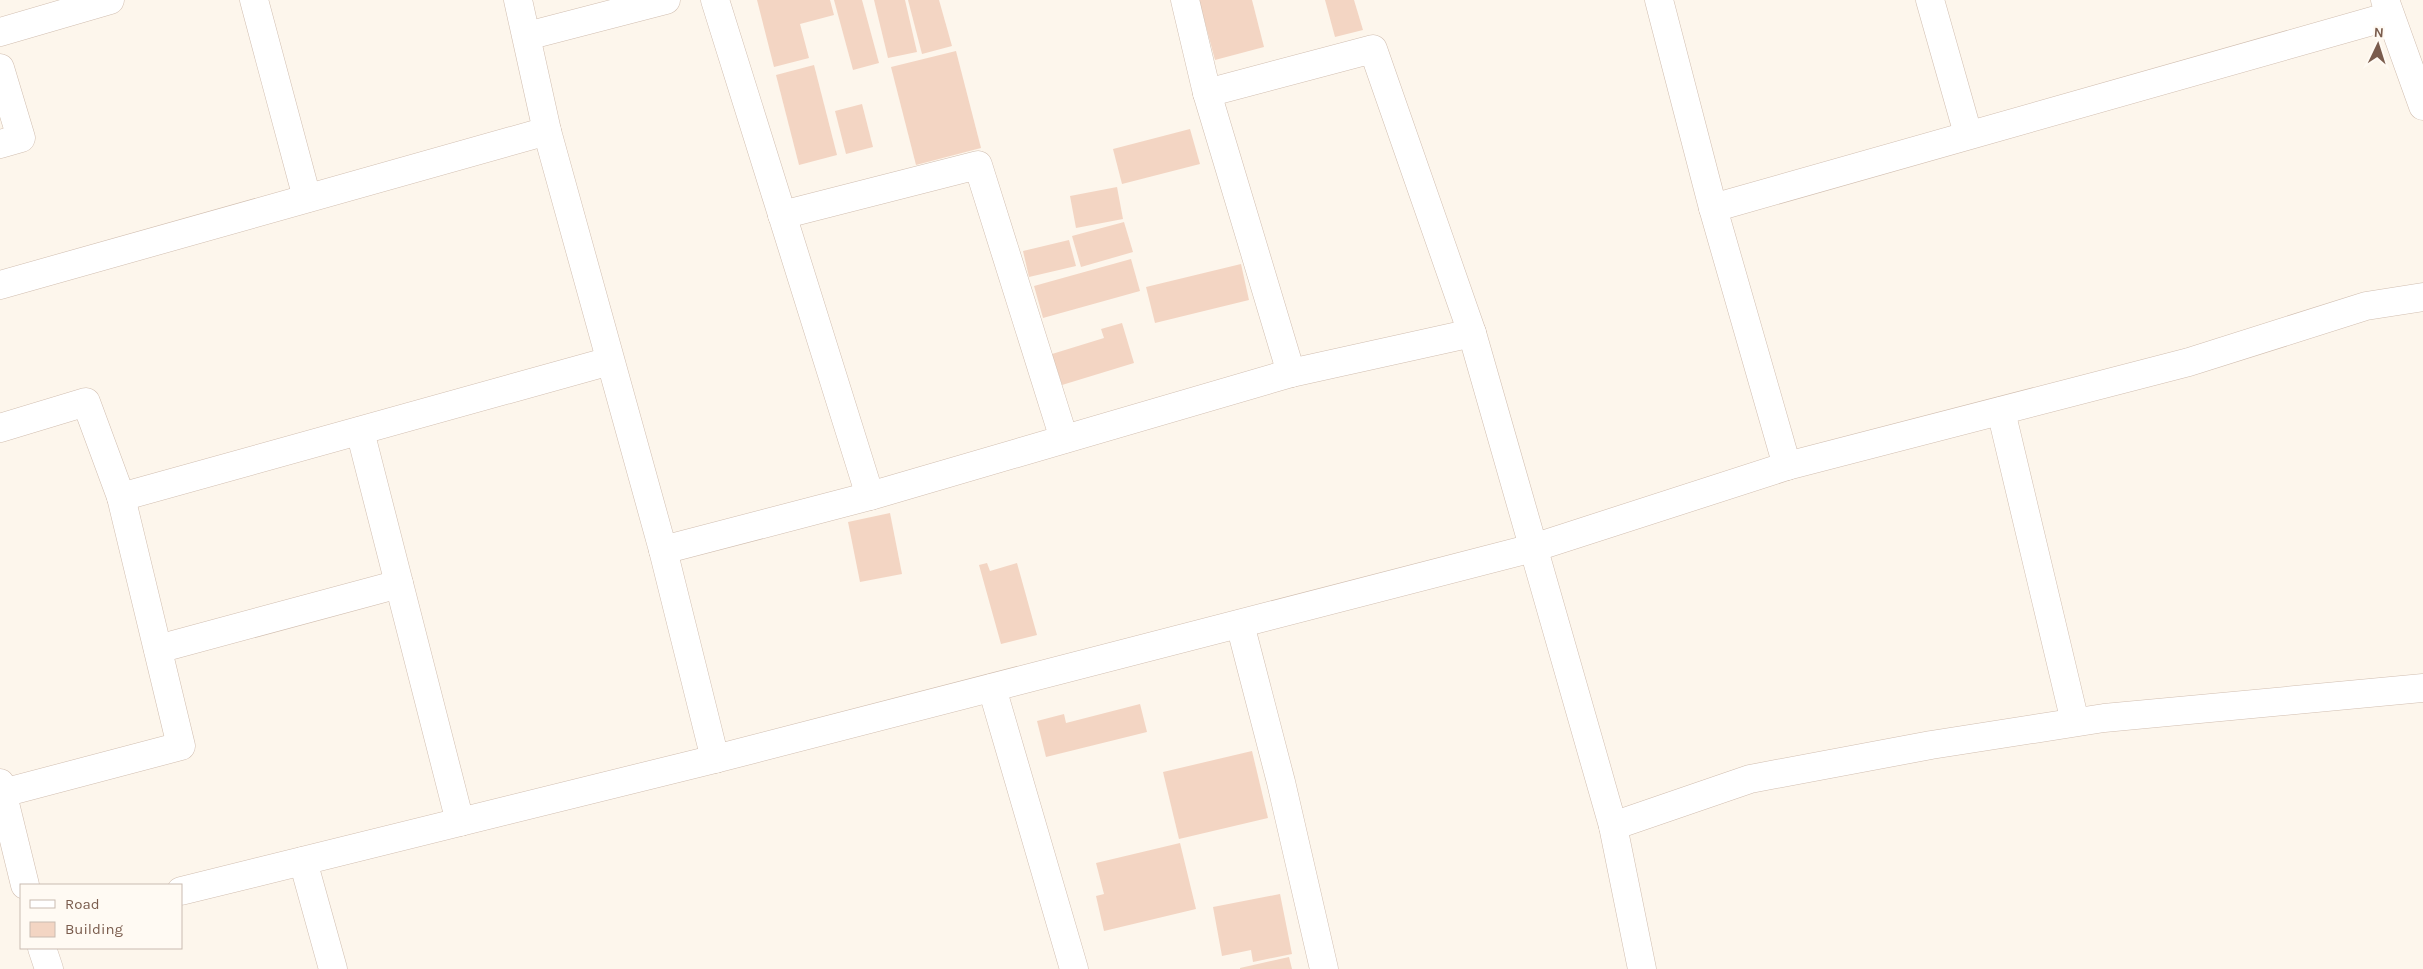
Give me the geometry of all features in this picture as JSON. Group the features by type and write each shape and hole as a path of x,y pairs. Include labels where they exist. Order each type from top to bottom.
{"street":[{"path":"0,32 110,0"},
{"path":"254,0 307,198"},
{"path":"518,0 547,131 663,550 715,760"},
{"path":"527,36 666,0"},
{"path":"715,0 870,496"},
{"path":"1185,0 1207,93 1291,373"},
{"path":"1659,0 1713,208 1787,466"},
{"path":"1930,0 1968,134"},
{"path":"1713,208 2388,8 2423,106"},
{"path":"1207,93 1373,49 1472,333 1614,826 1642,969"},
{"path":"0,68 21,138 0,144"},
{"path":"0,285 547,131"},
{"path":"782,215 978,164 1064,439"},
{"path":"182,891 715,760 1533,548 1787,466 2189,362 2366,306 2423,297"},
{"path":"663,550 870,496 1291,373 1472,333"},
{"path":"121,497 610,361"},
{"path":"0,428 86,402 121,497 181,746 1,788 25,884"},
{"path":"2001,410 2075,722"},
{"path":"360,430 460,822"},
{"path":"158,649 399,584"},
{"path":"1240,624 1281,782 1324,969"},
{"path":"992,688 1074,969"},
{"path":"1614,826 1750,779 1931,745 2104,718 2423,688"},
{"path":"303,861 333,969"},
{"path":"42,949 49,969"}],"building":[{"path":"757,0 830,0 834,15 800,24 809,58 774,67"},
{"path":"834,0 862,0 879,63 853,70"},
{"path":"874,0 905,0 917,52 888,58"},
{"path":"908,0 939,0 952,46 922,54"},
{"path":"1199,0 1252,0 1264,47 1215,60"},
{"path":"1325,0 1354,0 1363,30 1335,37"},
{"path":"956,51 981,148 916,165 891,67"},
{"path":"814,65 837,155 799,165 776,75"},
{"path":"862,104 873,147 846,154 835,111"},
{"path":"1190,129 1200,164 1122,184 1113,149"},
{"path":"1117,187 1123,219 1076,228 1070,196"},
{"path":"1124,222 1133,252 1081,267 1072,236"},
{"path":"1069,240 1076,266 1029,277 1023,251"},
{"path":"1131,259 1140,291 1043,318 1034,286"},
{"path":"1241,264 1249,300 1155,323 1146,287"},
{"path":"1122,323 1134,363 1062,385 1052,354 1104,338 1101,329"},
{"path":"890,513 902,574 860,582 848,522"},
{"path":"987,563 990,571 1017,563 1037,635 1001,644 979,565"},
{"path":"1140,704 1147,732 1046,757 1037,721 1064,714 1066,723"},
{"path":"1252,751 1268,818 1179,839 1163,772"},
{"path":"1180,843 1196,909 1104,931 1096,896 1104,894 1096,863"},
{"path":"1280,894 1292,954 1253,962 1251,950 1222,956 1213,907"},
{"path":"1289,957 1292,969 1240,969 1240,968"}]}
